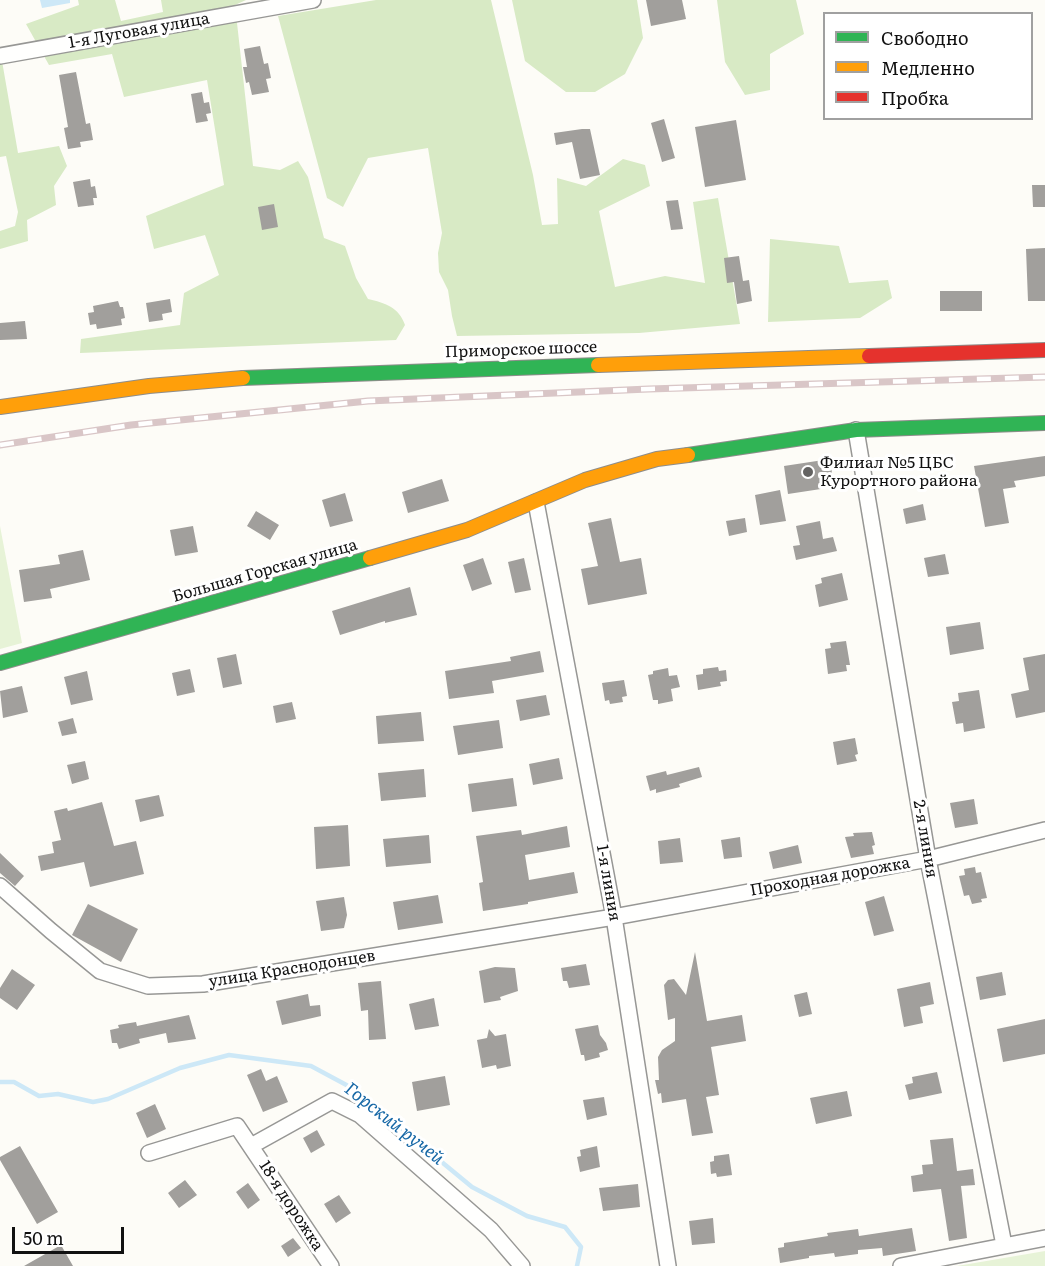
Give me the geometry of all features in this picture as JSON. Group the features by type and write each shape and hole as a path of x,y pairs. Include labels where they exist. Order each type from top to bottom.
{"main road":[{"name":"Приморское шоссе","path":"0,407 148,386 257,377 1045,350"},
{"name":"Большая Горская улица","path":"0,663 467,530 585,480 657,459 856,430 1045,423"}],"street":[{"name":"1-я Луговая улица","path":"0,56 261,4 313,0"},
{"name":"2-я линия","path":"856,430 928,859 1004,1245"},
{"name":"1-я линия","path":"536,502 614,917 668,1266"},
{"name":"Проходная дорожка","path":"614,917 928,859 1045,830"},
{"name":"улица Краснодонцев","path":"0,886 100,971 148,986 203,984 614,917"},
{"name":"18-я дорожка","path":"251,1146 332,1101 360,1115 491,1230 522,1266"},
{"name":"18-я дорожка","path":"149,1153 237,1126 331,1266"},
{"path":"901,1266 1045,1238"}],"green space":[{"path":"78,0 115,0 121,21 163,12 161,0 246,0 235,5 253,166 280,170 298,161 308,177 324,238 345,246 356,278 368,299 391,307 402,319 405,325 396,340 80,353 81,339 180,325 184,293 219,275 205,235 154,249 146,216 224,185 207,80 124,97 112,54 49,65 26,24 79,5"},
{"path":"376,0 491,0 533,175 542,225 558,224 557,178 586,186 623,159 645,165 650,186 599,211 615,287 665,276 705,283 693,202 718,198 740,324 639,333 457,336 448,290 439,272 438,253 442,233 428,148 368,158 343,207 327,198 278,16"},
{"path":"512,0 637,0 643,38 625,74 595,92 566,92 525,61"},
{"path":"717,0 796,0 804,34 770,54 770,90 745,95 725,62"},
{"path":"0,61 2,61 18,153 59,146 67,166 54,186 56,205 27,220 28,241 0,249 0,231 15,226 18,212 6,156 0,157"},
{"path":"770,239 839,246 849,283 888,280 892,298 860,318 768,322"},
{"path":"0,526 22,643 0,649"},
{"path":"1045,1251 1045,1266 957,1266"}],"water":[{"path":"40,0 70,0 70,3 42,8"}],"building":[{"path":"646,0 682,0 686,19 651,26"},
{"path":"260,46 264,64 268,63 271,78 266,79 269,92 252,95 249,82 246,83 243,67 247,67 244,49"},
{"path":"76,72 86,124 90,123 93,140 80,142 81,147 68,149 64,128 68,127 59,75"},
{"path":"202,92 204,103 209,102 211,113 206,114 208,121 196,123 191,94"},
{"path":"664,119 675,158 662,162 651,123"},
{"path":"736,120 746,180 705,187 695,127"},
{"path":"590,129 600,175 580,179 572,142 556,145 554,133"},
{"path":"90,179 91,187 95,186 97,198 93,198 94,205 78,207 73,182"},
{"path":"1032,185 1045,185 1045,207 1033,207"},
{"path":"678,200 683,229 671,230 666,201"},
{"path":"274,204 278,227 262,230 258,207"},
{"path":"1045,248 1045,301 1028,301 1026,249"},
{"path":"739,256 743,281 749,280 752,301 737,304 734,282 727,283 724,258"},
{"path":"940,291 982,291 982,311 940,311"},
{"path":"170,299 172,312 162,314 163,320 149,322 146,303"},
{"path":"118,301 120,307 123,307 125,318 121,319 122,325 97,329 96,324 90,325 88,313 94,312 93,306"},
{"path":"25,321 27,339 0,340 0,323"},
{"path":"1045,456 1045,476 1014,481 1016,487 1003,489 1009,523 985,527 974,466"},
{"name":"Филиал №5 ЦБС Курортного района","path":"830,459 834,487 788,494 784,466"},
{"path":"442,479 449,501 408,513 402,492"},
{"path":"780,490 786,521 760,525 755,495"},
{"path":"345,493 353,521 330,527 322,500"},
{"path":"923,504 926,520 906,524 903,509"},
{"path":"256,511 279,525 270,540 247,526"},
{"path":"611,518 620,562 641,558 647,594 588,605 581,569 598,566 588,523"},
{"path":"745,518 747,532 729,536 726,521"},
{"path":"820,521 823,539 833,537 837,551 796,560 793,546 800,545 796,526"},
{"path":"193,526 198,552 175,556 170,530"},
{"path":"83,550 90,580 50,589 52,598 24,602 19,570 60,564 58,555"},
{"path":"945,554 949,574 928,577 924,558"},
{"path":"483,558 492,584 472,591 463,565"},
{"path":"524,558 531,590 515,593 508,562"},
{"path":"842,573 848,600 819,607 815,585 822,583 821,578"},
{"path":"410,587 417,615 385,623 385,621 340,635 332,611"},
{"path":"980,622 984,649 950,655 946,627"},
{"path":"846,641 850,665 846,665 847,671 828,674 825,649 831,648 830,643"},
{"path":"540,651 544,672 492,681 494,693 449,699 445,671 511,661 510,657"},
{"path":"236,654 242,684 223,688 217,658"},
{"path":"1045,654 1045,712 1016,718 1011,694 1029,690 1023,658"},
{"path":"718,667 719,671 726,670 727,681 720,682 721,686 698,690 696,675 703,674 703,669"},
{"path":"668,668 669,676 677,675 680,687 671,689 673,701 658,704 658,700 653,700 648,675 653,674 653,671"},
{"path":"190,669 195,692 177,696 172,673"},
{"path":"87,671 93,700 71,705 64,677"},
{"path":"624,680 627,696 622,697 623,702 610,704 609,700 605,701 602,683"},
{"path":"22,686 28,712 3,718 0,691"},
{"path":"979,690 985,728 964,732 963,723 956,724 952,702 959,701 958,693"},
{"path":"546,695 550,715 520,721 516,700"},
{"path":"292,702 296,719 276,723 273,706"},
{"path":"421,712 424,741 378,744 376,716"},
{"path":"73,718 77,733 62,736 58,722"},
{"path":"499,720 503,748 458,755 453,726"},
{"path":"855,738 857,761 837,765 833,742"},
{"path":"559,758 563,779 533,785 529,764"},
{"path":"85,761 89,779 72,784 67,765"},
{"path":"699,767 702,777 679,784 680,787 656,793 656,789 650,791 646,776 666,771 667,775"},
{"path":"424,769 426,797 381,801 378,773"},
{"path":"513,778 517,806 472,812 468,784"},
{"path":"159,795 164,816 140,822 135,800"},
{"path":"974,799 978,824 955,828 950,803"},
{"path":"102,802 114,846 136,841 144,874 90,887 84,862 41,871 38,856 54,853 52,842 61,840 54,811 67,808 68,811"},
{"path":"348,825 350,866 316,869 314,827"},
{"path":"567,826 570,847 525,855 529,880 574,872 578,893 483,911 479,883 483,882 476,836 521,830 522,835"},
{"path":"872,832 875,845 872,846 874,854 851,858 845,837 854,836 853,833"},
{"path":"429,835 431,863 386,867 383,839"},
{"path":"740,837 742,857 724,859 721,840"},
{"path":"680,838 683,862 660,864 658,841"},
{"path":"798,845 802,863 773,869 769,852"},
{"path":"0,853 24,876 15,886 0,873"},
{"path":"975,867 976,873 981,872 987,898 981,899 982,902 972,904 969,895 964,896 959,876 965,875 964,869"},
{"path":"438,895 443,923 398,930 393,902"},
{"path":"884,896 894,931 874,936 865,902"},
{"path":"344,897 347,915 344,928 321,931 316,901"},
{"path":"88,904 138,929 121,962 72,935"},
{"path":"695,952 707,1021 742,1015 746,1041 711,1047 719,1095 706,1097 713,1133 692,1136 686,1099 662,1103 661,1093 658,1094 655,1080 659,1080 658,1057 662,1050 675,1041 675,1018 668,1020 664,985 668,980 674,979 686,995"},
{"path":"586,964 590,985 569,988 567,981 563,981 561,968"},
{"path":"495,967 515,968 518,991 500,997 501,1000 484,1003 479,971"},
{"path":"12,969 35,985 17,1010 0,998 0,988"},
{"path":"1002,972 1006,995 980,1000 976,977"},
{"path":"381,981 386,1039 369,1040 368,1010 361,1011 358,983"},
{"path":"930,982 934,1004 920,1007 923,1023 904,1027 897,989"},
{"path":"807,992 812,1014 799,1017 794,995"},
{"path":"308,994 310,1006 320,1005 321,1016 282,1025 276,1001"},
{"path":"434,998 439,1026 415,1030 409,1004"},
{"path":"189,1015 196,1039 168,1043 166,1033 139,1039 140,1043 119,1049 117,1043 112,1043 110,1030 119,1028 118,1025 136,1022 137,1026"},
{"path":"1045,1019 1045,1054 1003,1062 997,1029"},
{"path":"598,1025 600,1035 608,1050 599,1053 600,1057 585,1061 584,1055 581,1055 575,1029"},
{"path":"489,1029 495,1036 506,1034 511,1066 497,1069 496,1065 482,1068 477,1040 487,1038"},
{"path":"261,1069 266,1081 277,1076 288,1102 263,1112 247,1075"},
{"path":"937,1072 942,1093 909,1100 905,1085 913,1083 912,1077"},
{"path":"445,1076 450,1105 417,1111 412,1082"},
{"path":"847,1091 852,1116 816,1124 810,1098"},
{"path":"604,1097 607,1115 587,1120 583,1100"},
{"path":"155,1104 166,1129 147,1138 136,1113"},
{"path":"317,1130 325,1145 311,1153 303,1138"},
{"path":"953,1138 957,1171 973,1169 975,1185 961,1186 967,1238 949,1241 941,1189 913,1192 911,1176 923,1174 922,1165 933,1164 930,1140"},
{"path":"20,1146 58,1212 37,1224 0,1160 0,1157"},
{"path":"597,1146 600,1167 580,1172 577,1157 581,1156 580,1150"},
{"path":"729,1154 732,1175 717,1177 716,1173 711,1174 710,1162 714,1161 714,1156"},
{"path":"185,1180 197,1195 179,1208 168,1193"},
{"path":"248,1183 260,1200 248,1209 236,1192"},
{"path":"638,1184 640,1207 603,1211 599,1188"},
{"path":"339,1195 351,1213 336,1223 324,1204"},
{"path":"713,1218 715,1243 692,1245 689,1221"},
{"path":"912,1228 916,1251 883,1256 882,1248 858,1250 858,1254 835,1257 834,1253 780,1263 778,1248 784,1247 784,1243 828,1236 827,1233 858,1229 859,1236"},
{"path":"293,1238 301,1248 288,1257 281,1246"},
{"path":"61,1245 73,1266 24,1266"}],"waterway":[{"name":"Горский ручей","path":"0,1082 14,1082 39,1096 58,1094 93,1102 108,1099 180,1068 229,1055 311,1066 352,1088 472,1187 527,1216 565,1227 581,1247 577,1266"}],"railway":[{"path":"0,445 131,425 368,401 649,389 1045,377"}],"traffic: fast":[{"path":"243,378 598,365"},
{"path":"688,455 856,430 1045,423"},
{"path":"0,663 370,558"}],"traffic: slow":[{"path":"598,365 869,356"},
{"path":"0,407 149,386 243,378"},
{"path":"370,558 467,530 585,480 657,459 688,455"}],"traffic: jam":[{"path":"869,356 1045,350"}],"place":[{"name":"Филиал №5 ЦБС Курортного района","path":"808,472"}]}
